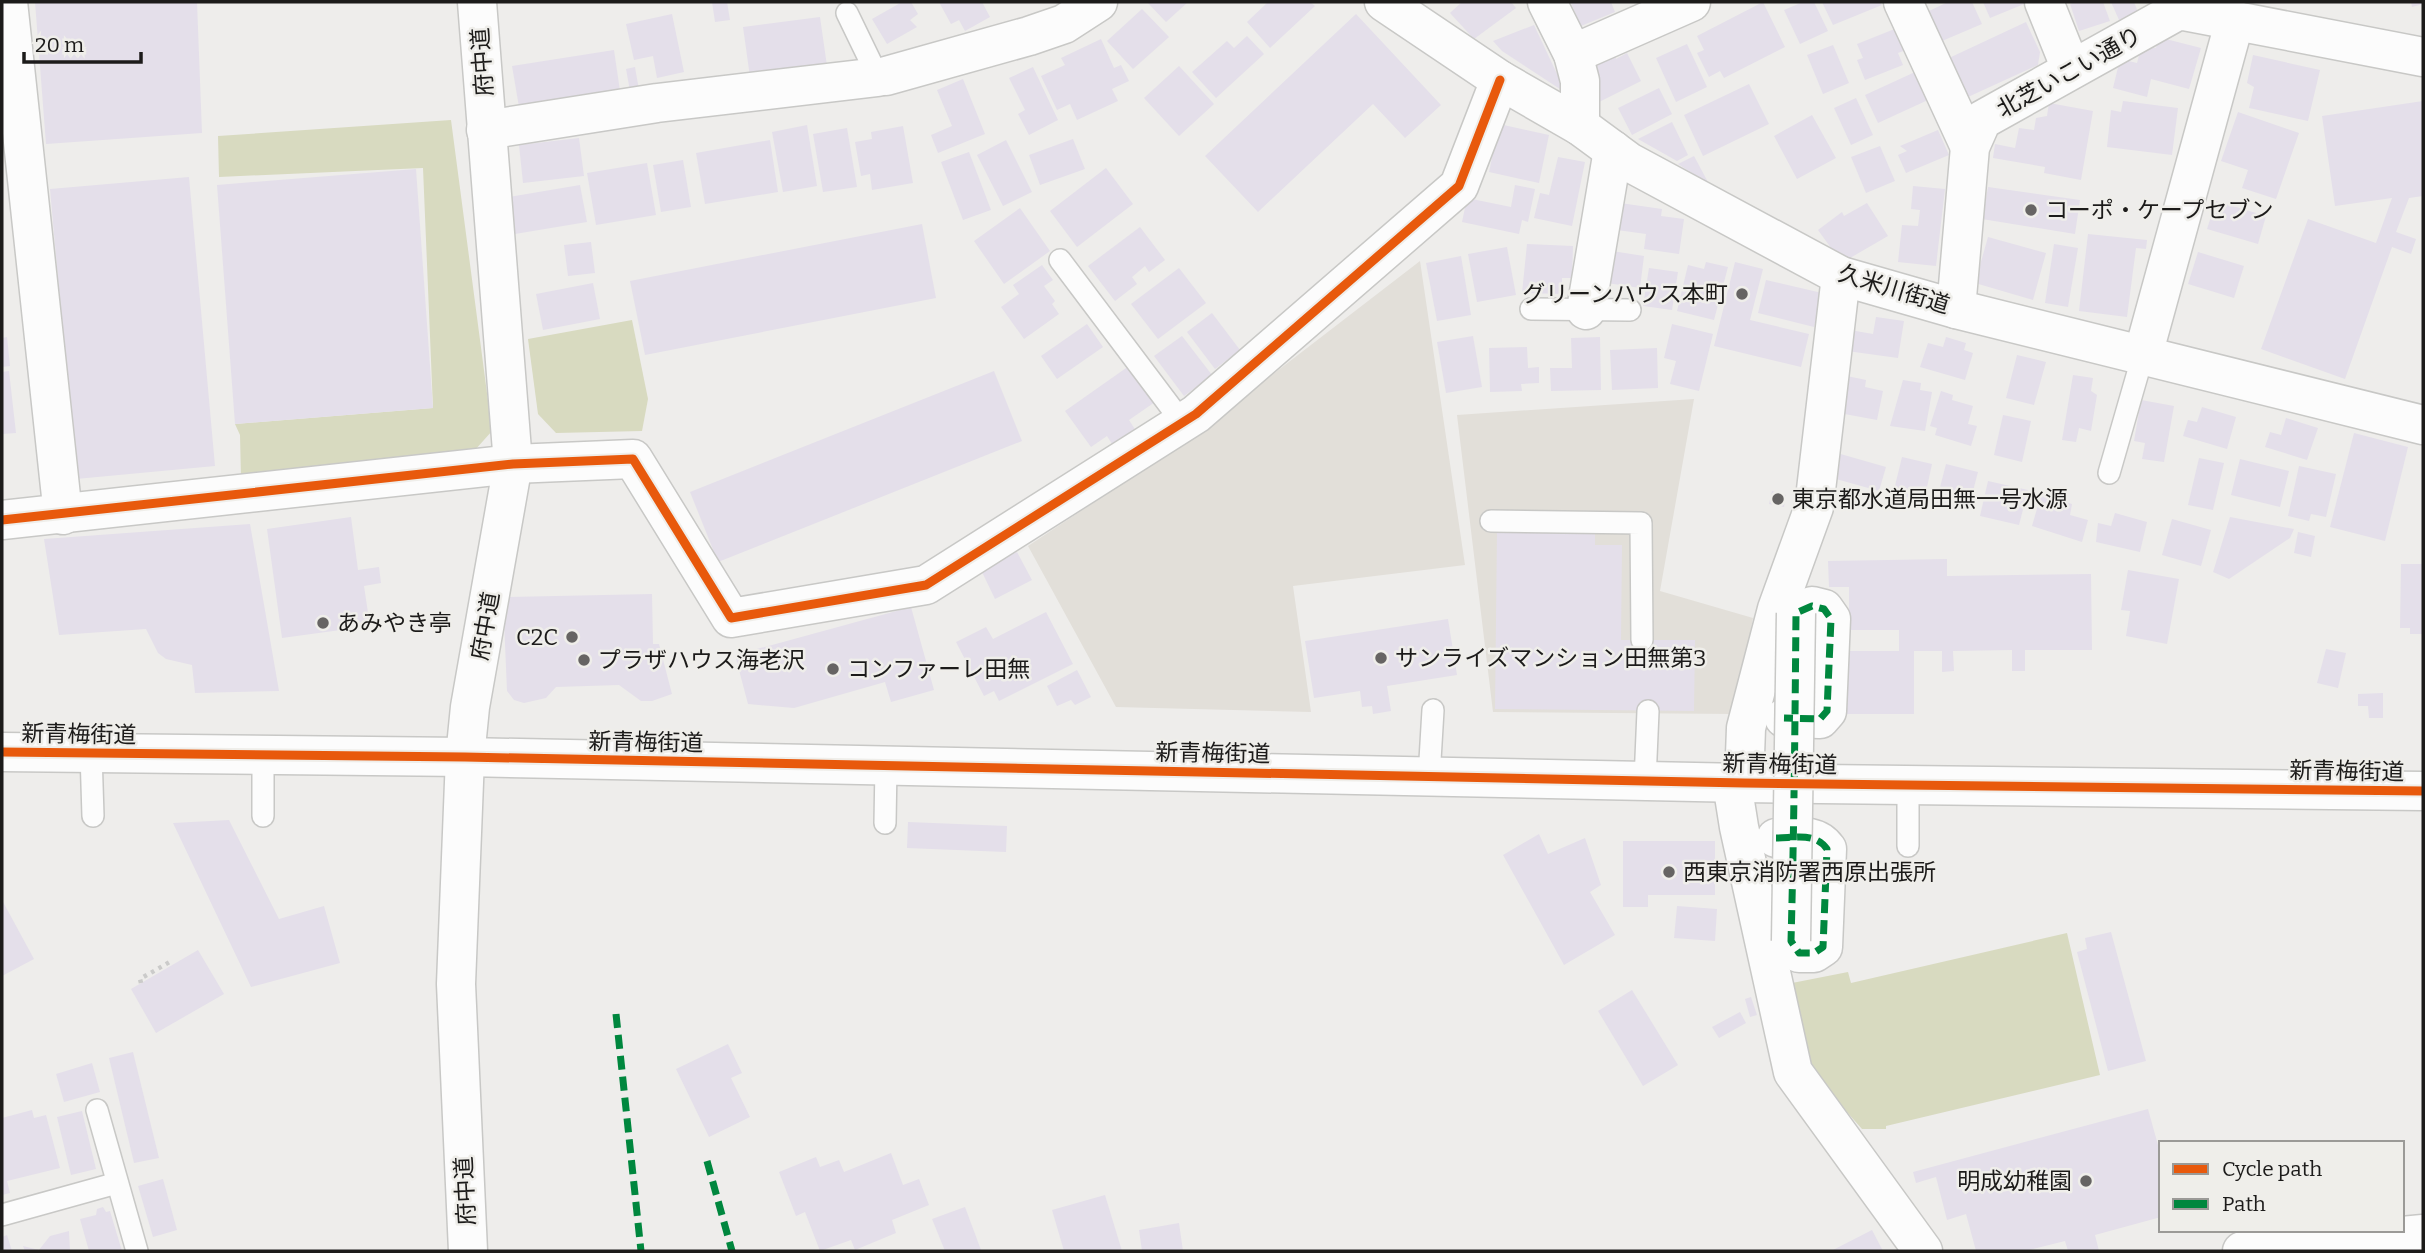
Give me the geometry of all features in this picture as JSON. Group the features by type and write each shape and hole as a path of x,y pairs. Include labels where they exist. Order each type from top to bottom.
{"street":[{"path":"8,2 13,162 63,515"},
{"name":"府中道","path":"468,1251 456,984 466,757 470,707 513,464 477,2"},
{"path":"486,130 657,103 882,76 1029,36 1064,24 1098,2"},
{"name":"久米川街道","path":"1384,2 1500,80 1580,126 1613,150 1841,276 1956,309 2423,425"},
{"path":"1547,2 1573,54 1580,81 1580,126"},
{"path":"1573,54 1691,2"},
{"path":"1903,2 1970,147"},
{"path":"2045,2 2071,69"},
{"name":"北芝いこい通り","path":"1956,309 1970,147 1982,120 2178,6 2423,57"},
{"path":"2143,355 2235,20"},
{"path":"2,520 513,464 633,459 731,618 926,584 1196,414 1459,186 1500,80"},
{"path":"1586,310 1613,150"},
{"path":"1841,276 1814,507 1777,609 1746,727 1738,783 1738,827 1799,1094 1923,1251"},
{"path":"1776,838 1813,837 1821,840 1827,849 1824,947 1814,953 1799,953 1791,940 1796,613 1812,606 1824,609 1831,619 1828,711 1821,719 1784,719"},
{"name":"新青梅街道","path":"2,752 466,757 1738,783 2423,791"},
{"path":"2242,1251 2423,1234"}],"lane":[{"path":"847,13 882,76"},
{"path":"1060,260 1182,422"},
{"path":"1531,309 1630,310"},
{"path":"2109,473 2143,355"},
{"path":"1491,522 1641,523 1642,640"},
{"path":"1429,777 1433,710"},
{"path":"1645,781 1647,710"},
{"path":"91,753 93,816"},
{"path":"263,755 263,817"},
{"path":"885,823 886,766"},
{"path":"1908,785 1908,846"},
{"path":"97,1110 137,1251"},
{"path":"2,1215 117,1183"}],"path":[{"path":"141,983 140,979 173,960"}],"shaded area":[{"path":"1420,261 1465,565 1293,586 1311,712 1116,707 1028,546 1185,442"},
{"path":"1694,399 1660,591 1753,618 1734,714 1493,712 1457,415"}],"green space":[{"path":"451,120 492,431 475,450 241,478 240,435 235,424 433,408 423,168 219,177 218,136"},
{"path":"632,320 648,399 642,431 556,433 538,414 528,339"},
{"path":"2067,933 2100,1075 1886,1126 1886,1129 1862,1129 1814,1075 1792,983 1848,972 1851,983"}],"building":[{"path":"35,2 197,2 202,133 46,144"},
{"path":"712,2 727,2 730,20 715,22"},
{"path":"902,2 911,2 918,14 910,20 917,27 887,44 872,19"},
{"path":"939,2 982,2 990,17 965,31 959,20 951,24"},
{"path":"1147,2 1188,2 1166,22"},
{"path":"1268,2 1310,2 1315,6 1270,48 1247,22"},
{"path":"1462,2 1511,2 1516,8 1474,39 1450,13"},
{"path":"1611,2 1615,12 1581,26 1571,3"},
{"path":"1763,2 1785,47 1724,78 1720,71 1709,77 1697,53 1704,50 1697,36"},
{"path":"1803,2 1814,2 1828,31 1800,44 1784,10"},
{"path":"1822,2 1880,2 1882,5 1833,25"},
{"path":"1948,2 1972,2 1982,24 1942,41 1929,11"},
{"path":"1983,2 2029,2 1990,18"},
{"path":"2103,2 2110,21 2079,31 2070,4"},
{"path":"2111,2 2134,2 2138,12 2119,20"},
{"path":"2411,2 2423,2 2423,4 2412,7"},
{"path":"1142,9 1169,37 1133,69 1107,41"},
{"path":"672,14 684,72 657,78 653,56 634,60 626,24"},
{"path":"1356,14 1441,105 1405,138 1373,104 1258,212 1205,156"},
{"path":"820,17 827,66 750,77 743,27"},
{"path":"2026,22 2040,52 2038,65 1968,97 1949,58"},
{"path":"1534,25 1566,93 1502,51 1493,41"},
{"path":"1897,28 1906,50 1898,53 1903,65 1865,80 1857,60 1863,58 1857,44"},
{"path":"1247,36 1264,54 1216,98 1192,72 1227,41 1234,48"},
{"path":"2158,37 2201,48 2189,89 2151,79 2147,97 2113,88 2120,59 2137,63 2142,44 2156,48"},
{"path":"1101,39 1114,68 1121,65 1129,81 1112,89 1118,101 1077,120 1070,104 1057,110 1041,76 1065,65 1061,58"},
{"path":"1687,44 1707,87 1676,102 1656,58"},
{"path":"1833,45 1849,83 1823,94 1807,55"},
{"path":"1614,48 1616,59 1627,53 1641,81 1599,102 1591,60"},
{"path":"614,50 620,91 519,107 512,66"},
{"path":"2253,55 2320,70 2308,121 2249,108 2254,87 2247,83"},
{"path":"1179,66 1214,104 1179,136 1144,98"},
{"path":"635,67 639,90 630,91 626,69"},
{"path":"1033,67 1058,120 1029,135 1018,114 1025,110 1009,78"},
{"path":"1915,72 1928,100 1878,123 1865,95"},
{"path":"963,79 985,134 938,153 931,135 952,126 937,90"},
{"path":"1749,84 1769,124 1703,156 1684,115"},
{"path":"1659,88 1672,114 1632,135 1618,108"},
{"path":"1856,98 1873,135 1851,145 1834,108"},
{"path":"2123,101 2178,108 2172,155 2107,147 2111,110 2121,112"},
{"path":"2423,101 2423,196 2409,198 2396,232 2416,239 2411,254 2392,247 2345,379 2261,349 2308,219 2376,243 2392,198 2335,206 2322,116"},
{"path":"2049,103 2093,111 2081,180 2044,173 2045,167 1993,158 1995,144 2015,148 2019,128 2034,130 2036,118 2047,116"},
{"path":"2238,112 2299,133 2276,199 2242,188 2248,170 2221,161"},
{"path":"1812,115 1836,158 1797,179 1774,136"},
{"path":"1672,122 1688,155 1677,161 1638,139"},
{"path":"1499,124 1549,135 1539,183 1489,172"},
{"path":"807,125 817,186 783,192 772,132"},
{"path":"903,126 913,183 872,190 870,174 861,176 855,142 872,139 871,132"},
{"path":"847,128 857,187 823,192 813,134"},
{"path":"1938,130 1949,155 1906,173 1898,155 1907,151 1900,146"},
{"path":"579,138 584,176 523,183 519,145"},
{"path":"1073,139 1085,169 1040,185 1029,155"},
{"path":"770,140 778,192 705,204 696,153"},
{"path":"1006,140 1032,192 1003,206 977,155"},
{"path":"1880,146 1895,181 1866,193 1851,157"},
{"path":"969,152 991,210 963,220 941,162"},
{"path":"1694,156 1709,184 1678,164"},
{"path":"1558,157 1585,162 1572,226 1534,218 1540,193 1549,195"},
{"path":"683,160 691,207 661,212 653,165"},
{"path":"647,163 656,215 596,225 587,173"},
{"path":"1106,168 1133,204 1077,247 1050,211"},
{"path":"416,169 433,408 235,424 217,185"},
{"path":"189,177 215,466 76,479 50,189"},
{"path":"580,185 587,222 515,234 509,197"},
{"path":"1515,185 1535,189 1528,222 1522,220 1519,234 1462,222 1467,198 1511,207"},
{"path":"1913,186 1945,189 1936,266 1898,262 1902,225 1918,226 1920,210 1911,209"},
{"name":"コーポ・ケープセブン","path":"1988,187 2080,200 2075,234 1982,219"},
{"path":"2216,201 2266,216 2258,244 2207,229"},
{"path":"1620,203 1662,209 1661,216 1684,219 1679,254 1644,249 1646,234 1617,230"},
{"path":"1867,203 1888,236 1850,258 1834,252 1818,230 1842,212 1844,216"},
{"path":"1020,208 1050,251 1004,284 974,241"},
{"path":"922,224 936,298 645,355 630,281"},
{"path":"1140,227 1165,260 1149,272 1145,266 1132,277 1137,284 1115,301 1088,266"},
{"path":"2088,234 2147,240 2146,249 2136,248 2127,317 2079,311"},
{"path":"1988,237 2046,253 2033,300 1975,283"},
{"path":"591,242 595,273 568,276 564,245"},
{"path":"1527,244 1573,246 1572,278 1562,278 1562,294 1522,293"},
{"path":"2054,244 2078,248 2068,307 2045,303"},
{"path":"1507,247 1516,295 1477,302 1468,254"},
{"path":"1612,251 1644,256 1640,288 1607,283"},
{"path":"2198,252 2244,266 2234,298 2188,284"},
{"path":"1461,256 1471,315 1437,321 1426,263"},
{"path":"1706,262 1728,267 1714,320 1677,311 1688,265 1704,269"},
{"name":"グリーンハウス本町","path":"1735,262 1763,269 1750,320 1809,334 1801,367 1714,346"},
{"path":"1042,265 1053,280 1044,286 1055,301 1052,304 1059,314 1024,339 1001,307 1019,294 1013,285"},
{"path":"1179,268 1206,303 1158,339 1131,304"},
{"path":"1649,268 1678,272 1672,310 1643,306"},
{"path":"1766,280 1822,293 1814,327 1758,313"},
{"path":"593,283 600,319 543,330 536,294"},
{"path":"1212,313 1240,350 1215,369 1187,332"},
{"path":"1876,317 1904,321 1898,358 1847,351 1850,330 1873,334"},
{"path":"1087,324 1103,347 1057,379 1041,356"},
{"path":"1672,324 1713,334 1699,391 1670,384 1676,361 1664,358"},
{"path":"1182,336 1212,375 1184,396 1154,356"},
{"path":"1473,336 1482,387 1446,393 1437,342"},
{"path":"7,337 10,366 2,367 2,338"},
{"path":"1600,337 1601,390 1551,391 1550,368 1572,368 1571,338"},
{"path":"1946,337 1966,343 1964,350 1973,353 1965,380 1920,367 1928,343 1943,347"},
{"path":"1527,347 1528,368 1539,367 1539,383 1521,384 1522,391 1490,392 1489,348"},
{"path":"1657,348 1658,388 1612,390 1610,350"},
{"path":"2017,355 2046,362 2034,405 2006,398"},
{"path":"1129,366 1155,402 1129,420 1136,431 1114,447 1107,436 1091,447 1065,411"},
{"path":"9,371 16,433 2,434 2,372"},
{"path":"994,371 1022,441 718,562 690,492"},
{"path":"2073,375 2093,378 2091,391 2097,395 2091,431 2079,428 2076,442 2062,440"},
{"path":"1847,376 1866,380 1865,387 1883,391 1877,420 1839,413"},
{"path":"1903,380 1921,383 1920,390 1932,392 1925,431 1890,426"},
{"path":"1941,391 1953,395 1952,400 1973,406 1968,424 1977,426 1971,446 1935,435 1937,428 1930,426"},
{"path":"2141,400 2174,406 2164,462 2142,459 2145,443 2134,441"},
{"path":"2202,407 2236,417 2227,449 2183,436 2188,420 2197,422"},
{"path":"2003,415 2031,421 2022,462 1994,455"},
{"path":"2286,418 2318,428 2307,460 2265,447 2270,432 2281,435"},
{"path":"2354,433 2408,447 2385,541 2330,527"},
{"path":"1837,453 1886,467 1879,491 1829,477"},
{"path":"1902,457 1932,464 1924,501 1893,494"},
{"path":"2199,458 2224,463 2213,510 2188,505"},
{"path":"2240,459 2289,471 2280,507 2231,495"},
{"path":"1946,464 1978,472 1968,510 1936,503"},
{"path":"2299,466 2336,474 2326,517 2311,514 2309,521 2288,516"},
{"path":"1988,481 2028,490 2019,525 1980,516"},
{"name":"東京都水道局田無一号水源","path":"1772,491 1786,495 1784,507 1769,504"},
{"path":"2041,495 2072,504 2070,515 2088,520 2082,542 2032,526"},
{"path":"2115,513 2147,522 2140,552 2096,542 2098,523 2111,526"},
{"path":"351,517 358,570 379,567 381,583 364,586 370,626 282,638 267,529"},
{"path":"2230,517 2294,529 2290,538 2229,579 2213,572"},
{"path":"2172,519 2211,530 2201,566 2162,555"},
{"path":"250,524 279,691 195,693 192,665 166,659 158,653 146,629 59,635 44,539"},
{"path":"1497,531 1595,532 1595,545 1622,545 1621,640 1695,640 1694,711 1495,709"},
{"path":"2298,532 2315,536 2311,557 2294,553"},
{"path":"1017,552 1032,580 995,599 981,570"},
{"path":"1947,559 1947,576 2091,574 2092,650 2025,650 2025,671 2012,671 2012,650 1953,651 1954,671 1942,672 1942,651 1914,651 1914,714 1845,714 1844,651 1899,651 1899,630 1849,630 1849,587 1829,587 1828,561"},
{"path":"2401,564 2423,564 2423,634 2410,634 2410,628 2400,628"},
{"path":"2128,570 2179,579 2167,644 2126,636 2130,611 2121,610"},
{"name":"プラザハウス海老沢","path":"652,594 653,644 659,644 672,694 652,701 641,701 619,685 556,687 546,698 524,703 514,700 507,691 503,597"},
{"name":"コンファーレ田無","path":"911,607 934,690 891,702 885,682 794,708 748,704 735,655"},
{"path":"1046,612 1073,664 999,701 994,691 984,696 956,642 986,627 993,639"},
{"name":"サンライズマンション田無第3","path":"1448,619 1457,675 1387,686 1391,711 1373,714 1372,706 1362,707 1360,691 1314,698 1305,641"},
{"path":"2326,649 2346,653 2338,688 2317,683"},
{"path":"1077,670 1091,697 1075,705 1071,700 1057,706 1047,686"},
{"path":"2383,693 2383,718 2369,718 2368,706 2358,706 2358,694"},
{"path":"229,820 279,919 324,906 340,963 251,987 173,823"},
{"path":"908,822 1007,826 1006,852 907,848"},
{"path":"1539,834 1548,854 1585,838 1601,885 1590,892 1615,935 1564,965 1503,855"},
{"path":"1623,841 1715,841 1715,895 1648,895 1648,907 1623,907"},
{"path":"2,900 34,959 2,976"},
{"path":"1677,906 1717,909 1715,941 1674,938"},
{"path":"2111,932 2146,1061 2108,1071 2077,952 2087,949 2085,938"},
{"path":"198,950 224,994 156,1033 131,989"},
{"path":"1632,990 1678,1065 1643,1086 1598,1011"},
{"path":"1751,997 1757,1015 1750,1017 1745,999"},
{"path":"1740,1012 1746,1023 1719,1038 1712,1027"},
{"path":"728,1044 742,1073 731,1078 750,1117 709,1137 676,1069"},
{"path":"133,1052 159,1158 134,1163 109,1058"},
{"path":"92,1063 100,1092 64,1102 56,1074"},
{"path":"2148,1109 2159,1149 2159,1218 2095,1235 2099,1251 2068,1251 2065,1241 2025,1251 1976,1251 1966,1214 1947,1220 1936,1177 1916,1183 1913,1172"},
{"path":"32,1110 34,1118 46,1115 60,1168 7,1181 10,1193 2,1195 2,1118"},
{"path":"82,1111 96,1169 71,1175 57,1117"},
{"path":"891,1153 903,1185 919,1179 929,1205 892,1220 896,1233 855,1250 851,1240 820,1251 805,1212 796,1216 779,1172 816,1157 820,1167 839,1160 844,1172"},
{"path":"163,1179 177,1230 153,1237 138,1186"},
{"path":"1105,1195 1122,1251 1064,1251 1052,1210"},
{"path":"103,1207 106,1212 110,1211 122,1251 89,1251 80,1219 96,1215 97,1209"},
{"path":"965,1207 981,1250 945,1251 932,1219"},
{"path":"1179,1223 1183,1251 1142,1251 1139,1230"},
{"path":"1872,1230 1883,1251 1831,1251"},
{"path":"69,1231 70,1251 25,1251 23,1246 39,1250 50,1236"},
{"path":"7,1235 12,1251 2,1251 2,1237"}],"marked path":[{"path":"1776,838 1790,837 1797,837 1811,838 1827,849 1823,947 1814,953 1799,953 1791,941 1792,900 1793,859 1794,818 1795,736 1795,695 1796,613 1812,606 1824,609 1831,619 1827,711 1820,719 1784,718"},
{"path":"616,1014 641,1251"},
{"path":"707,1161 732,1251"}],"cycle path":[{"path":"2,520 513,464 633,459 731,618 926,585 1196,414 1459,186 1500,80"},
{"path":"2,752 465,757 1744,783 2423,791"}],"place":[{"name":"コーポ・ケープセブン","path":"2031,210"},
{"name":"グリーンハウス本町","path":"1742,294"},
{"name":"東京都水道局田無一号水源","path":"1778,499"},
{"name":"あみやき亭","path":"323,623"},
{"name":"C2C","path":"572,637"},
{"name":"サンライズマンション田無第3","path":"1381,658"},
{"name":"プラザハウス海老沢","path":"584,660"},
{"name":"コンファーレ田無","path":"833,669"},
{"name":"西東京消防署西原出張所","path":"1669,872"},
{"name":"明成幼稚園","path":"2086,1181"}]}
